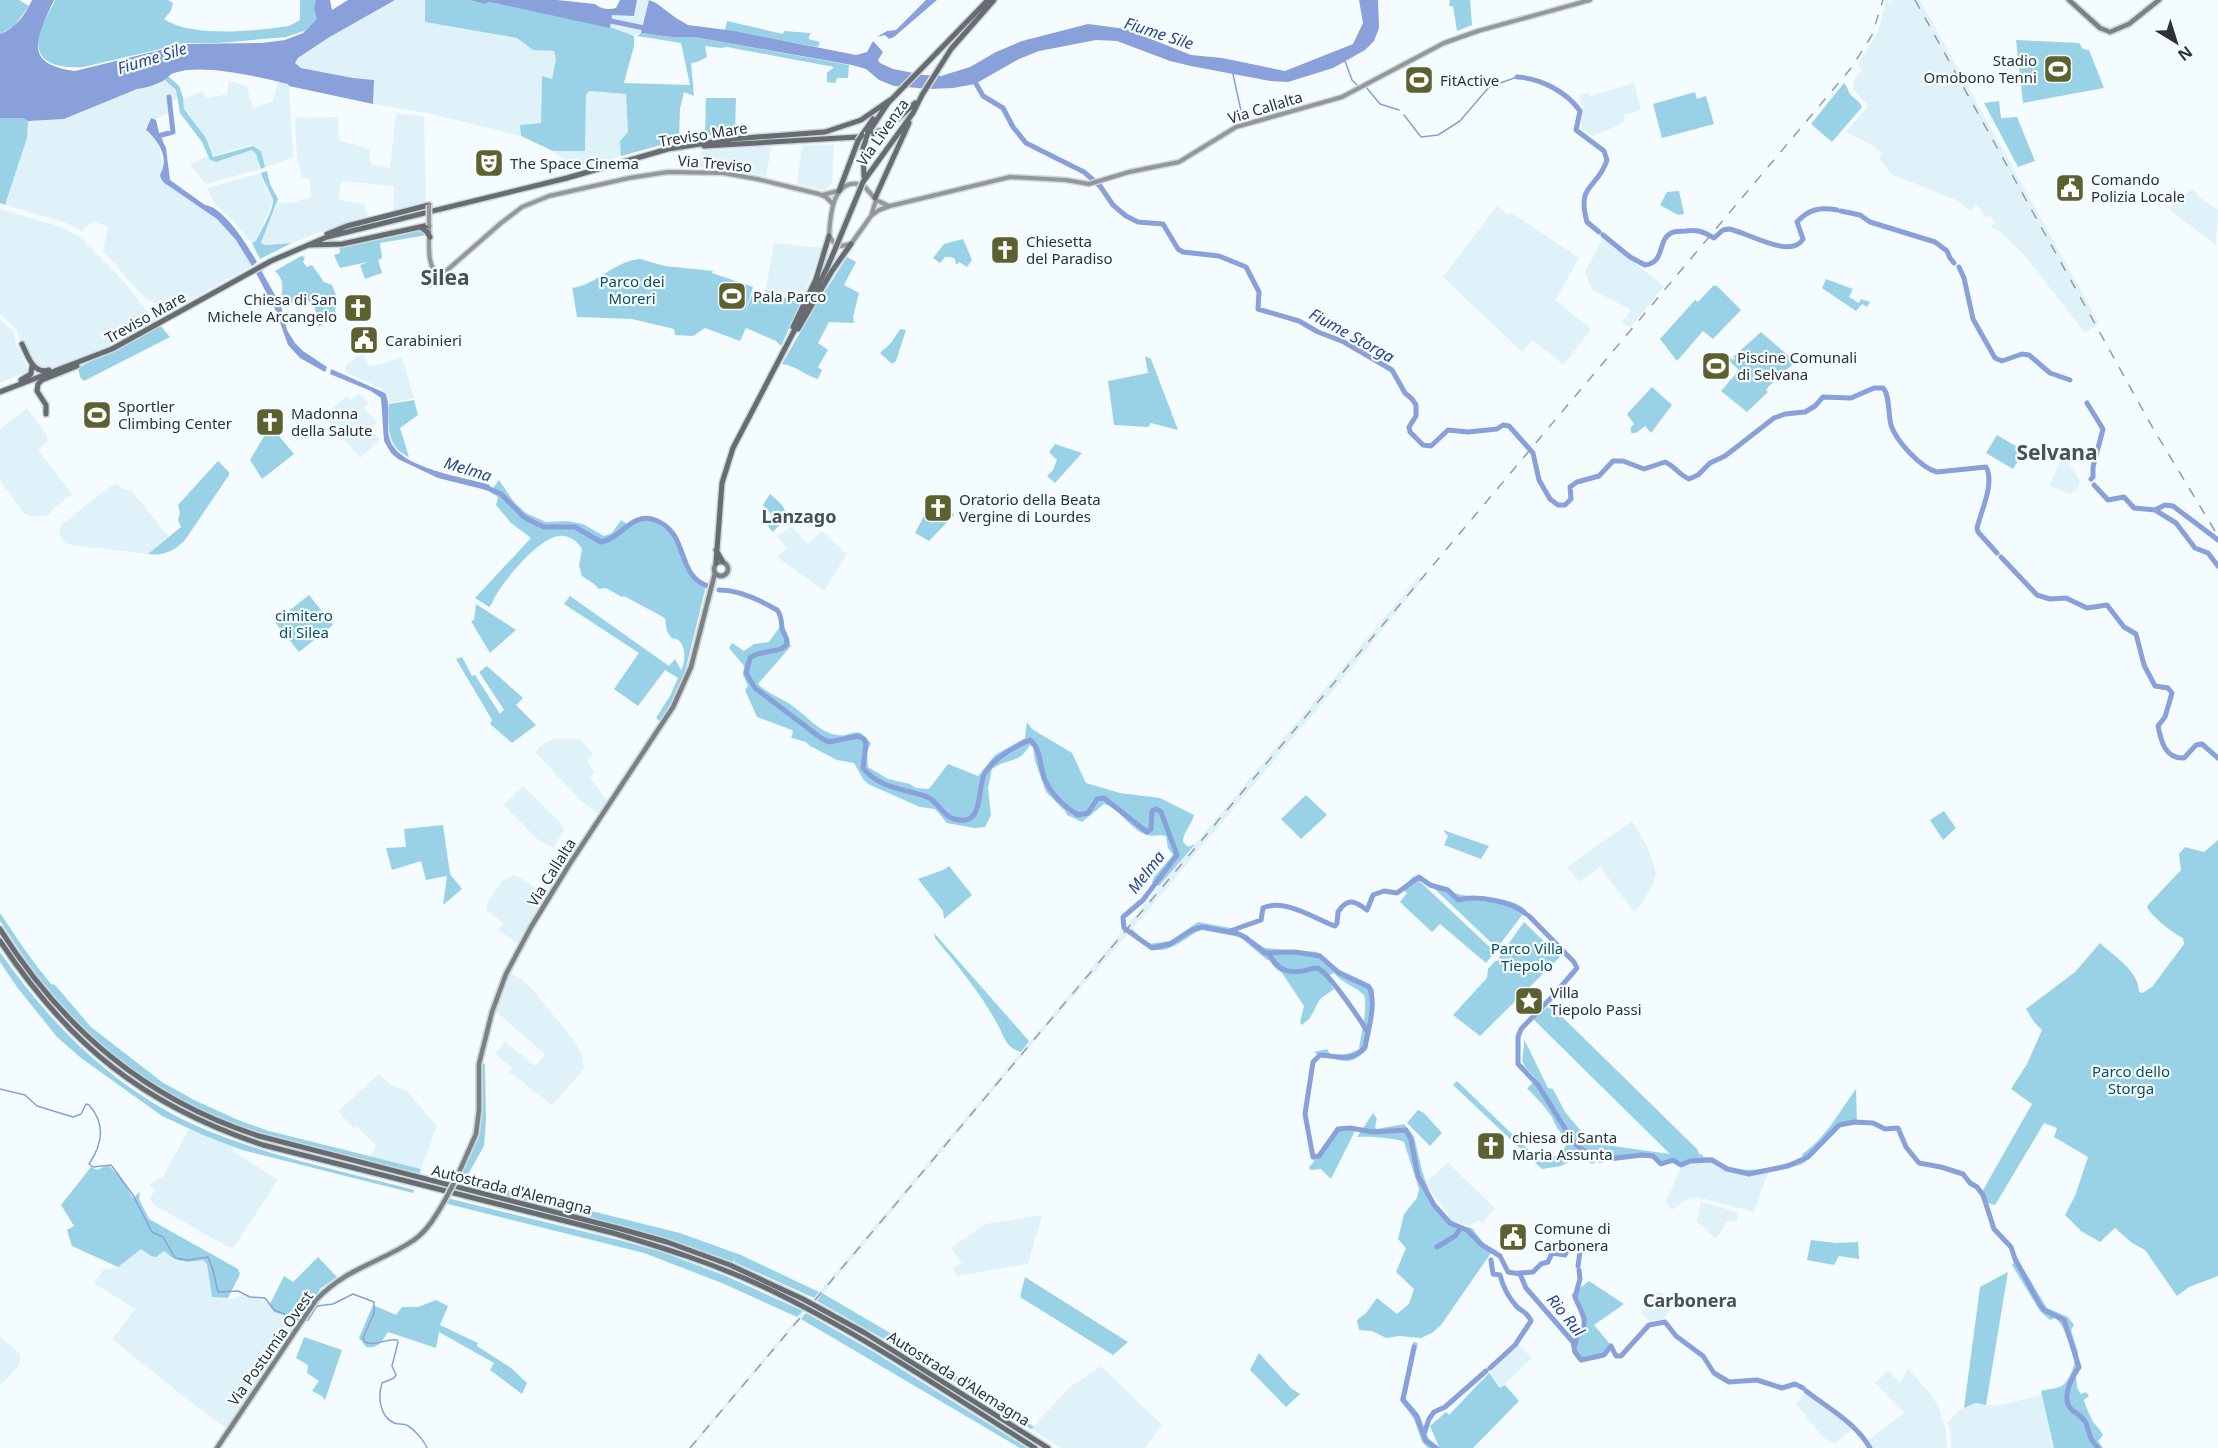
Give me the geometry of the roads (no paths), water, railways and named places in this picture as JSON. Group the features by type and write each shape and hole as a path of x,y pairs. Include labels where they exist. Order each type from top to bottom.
{"highway":[{"name":"Via Livenza","path":"888,102 988,0"},
{"name":"Via Livenza","path":"862,184 913,113 922,94 951,49 994,0"},
{"name":"Treviso Mare","path":"515,191 563,182 668,153 704,146 864,137 889,127 899,120 922,94"},
{"name":"Treviso Mare","path":"0,390 88,360 161,323 267,263 313,242 349,231 563,179 668,149 705,143 825,132 861,120 888,102"},
{"path":"839,191 864,137 888,102"},
{"path":"875,199 913,113"},
{"name":"Via Livenza","path":"862,184 865,172 864,137"},
{"path":"563,179 569,170 578,175"},
{"path":"716,563 722,483 733,448 827,268 862,184"},
{"path":"313,242 340,228 429,205"},
{"path":"304,245 342,244 429,225"},
{"path":"420,228 426,230 430,237"},
{"path":"792,338 796,320 816,279 829,236"},
{"path":"792,338 851,244"},
{"path":"0,390 30,375 32,369 30,361 22,344"},
{"path":"30,361 36,369 43,372 69,363 88,360"},
{"path":"46,414 46,405 37,391 39,382 88,360"},
{"path":"716,549 723,562"},
{"name":"Autostrada d'Alemagna","path":"0,929 35,980 82,1032 127,1070 184,1106 227,1125 279,1142 621,1229 730,1265 846,1322 1048,1448"},
{"name":"Autostrada d'Alemagna","path":"0,941 45,1004 90,1049 137,1085 194,1118 263,1145 613,1233 724,1270 771,1290 840,1326 1035,1448"}],"main road":[{"name":"Via Callalta","path":"871,216 890,206 1010,177 1091,183 1129,172 1179,162 1217,137 1241,125 1358,90 1444,44 1478,31 1590,0"},
{"path":"2069,0 2100,28 2110,32 2128,24 2159,0"},
{"name":"Via Treviso","path":"442,274 501,223 526,205 549,196 629,178 668,172 723,173 827,195 839,191 850,183 862,184"},
{"path":"862,184 875,199 890,206"},
{"path":"839,191 833,204 829,236 837,246 851,244 871,216 875,199"},
{"name":"Via Treviso","path":"819,194 833,204"},
{"path":"429,205 433,270 430,284"},
{"path":"431,261 435,270 442,274"},
{"name":"Via Treviso","path":"449,276 454,265"},
{"path":"433,270 449,276 448,280 444,282 441,280 442,274"},
{"path":"723,562 728,569 727,573 722,576 715,573 714,568 716,563 723,562"},
{"name":"Via Callalta","path":"456,1179 476,1134 479,1110 478,1064 492,1012 506,974 531,927 569,865 674,707 691,667 715,573"},
{"name":"Via Callalta","path":"711,594 722,576"},
{"name":"Via Postumia Ovest","path":"217,1448 316,1300 335,1282 361,1266 414,1240 422,1233 445,1200 456,1179"}],"water":[{"path":"32,0 54,0 39,36 40,55 46,62 75,71 185,44 262,43 285,40 303,33 317,19 314,9 316,0 330,0 332,10 348,0 395,0 328,38 298,58 295,63 301,68 374,80 373,104 247,75 215,70 186,70 172,74 157,84 137,89 64,119 28,121 24,118 0,118 0,34 19,20"},
{"path":"470,0 557,0 595,4 607,9 616,8 620,0 637,0 634,16 612,15 610,28"},
{"path":"649,0 688,25 734,31 856,55 867,52 873,41 883,52 878,60 880,63 893,69 941,76 970,67 1022,41 1088,24 1126,29 1191,55 1222,58 1285,71 1353,44 1363,23 1359,0 1378,0 1379,28 1374,41 1365,50 1333,68 1288,82 1270,81 1191,66 1170,61 1117,41 1096,40 1039,51 1019,59 975,84 930,89 894,86 879,80 866,69 852,65 694,37 641,33"},
{"path":"926,0 937,0 894,37 889,39 885,35 877,37 887,31 896,30"},
{"path":"151,118 156,120 166,148 170,180 205,205 220,212 242,237 257,262 252,266 236,240 217,219 163,182 160,176 164,162 162,151 146,130"},
{"path":"261,270 281,306 287,330 295,343 327,367 325,372 300,358 288,345 276,311 255,271"},
{"path":"331,369 385,393 388,404 390,440 396,450 406,458 434,470 490,485 486,490 438,478 398,459 391,453 384,441 381,398 371,391 330,374"}],"waterway":[{"name":"Fiume Sile","path":"606,20 649,29"},
{"path":"1345,61 1352,80 1358,86"},
{"path":"1233,74 1243,120"},
{"path":"1404,115 1421,137 1438,135 1460,121 1489,87 1517,77"},
{"path":"1517,77 1544,83 1568,98 1580,111 1576,130 1604,151 1607,160 1599,176 1589,187 1584,200 1587,222 1599,232"},
{"name":"Fiume Storga","path":"974,80 983,96 1003,108 1013,127 1026,143 1084,172 1100,186 1113,205 1126,216 1138,222 1163,224 1178,249 1183,252 1219,256 1246,267 1259,292 1258,309 1299,321 1318,332 1344,342 1392,370 1405,393 1416,405 1416,416 1409,427 1410,432 1423,445 1431,446 1448,430 1468,432 1497,429 1503,425 1509,426 1533,453 1539,480 1550,499 1558,505 1565,505 1571,499 1570,487 1577,482 1599,476 1613,461 1623,461 1644,469 1665,462 1689,479 1698,475 1710,463 1725,456 1774,418 1785,414 1805,412 1823,397 1851,398 1874,388 1883,388 1887,395 1891,425 1898,439 1924,465 1937,472 1986,467 1988,489 1977,528 1997,553"},
{"path":"1366,87 1380,104 1399,110"},
{"name":"Melma","path":"160,140 158,136 173,132 169,97"},
{"path":"1603,235 1630,257 1645,265 1656,260 1667,236 1673,232 1697,231 1714,238 1723,230 1729,229 1768,243 1789,247 1797,245 1803,239 1797,222 1806,214 1820,209 1837,210"},
{"path":"1841,211 1860,215 1870,222 1935,242 1947,251 1954,263"},
{"path":"1959,267 1964,278 1973,319 1995,358 2002,361 2022,354 2029,355 2050,373 2070,380"},
{"path":"2087,403 2103,429 2091,479"},
{"path":"2094,485 2108,500 2124,497 2134,508 2155,510 2176,523 2195,548 2208,553 2218,566"},
{"name":"Melma","path":"483,486 501,494 524,517 535,523 544,527 575,527 601,542 615,536 640,519 655,520 666,526 673,534 691,573 698,581 708,586"},
{"path":"2155,510 2165,505 2173,506 2218,540"},
{"name":"Fiume Storga","path":"2001,557 2037,595 2050,599 2066,598 2087,608 2107,605 2124,627 2136,634 2144,665 2155,686 2168,688 2172,693 2165,717 2158,726 2165,748 2172,756 2184,758 2196,745 2202,744 2218,758"},
{"name":"Melma","path":"719,590 749,596 777,610 780,614 787,642 782,648 759,653 750,658 746,673 755,688 829,742 858,736 864,739 866,744 863,768 876,780 925,796 946,815 964,820 971,818 975,812 982,779 989,768 1005,754 1030,740 1034,743 1043,775 1051,791 1078,815 1088,813 1097,799 1104,798 1147,832 1151,829 1152,811 1156,809 1161,812 1177,855 1143,900 1123,917 1124,928 1152,948 1170,944 1192,930 1202,927 1235,933 1245,937 1265,953 1295,952 1320,956 1339,973 1369,987 1372,1009 1365,1047 1350,1057 1320,1055 1313,1062 1305,1114 1313,1157 1319,1156 1338,1129 1350,1128 1373,1132 1406,1130 1411,1140 1418,1176 1434,1205 1450,1223 1467,1230 1482,1245 1500,1256 1508,1272 1520,1274 1526,1288 1573,1342 1575,1352 1581,1360 1604,1355 1611,1346 1616,1356 1621,1356 1649,1325 1665,1322 1676,1336 1703,1356 1714,1373 1729,1382 1757,1380 1782,1388 1795,1384 1803,1388"},
{"path":"1230,931 1261,920 1263,908 1272,906 1290,907 1335,926 1338,912 1345,904 1356,903 1367,910 1373,895 1384,891 1397,893 1419,877 1430,885 1448,890 1458,900 1474,898 1494,900 1520,909 1526,914"},
{"path":"1529,916 1574,962 1577,968 1521,1029 1518,1037 1518,1064 1538,1085 1574,1143 1600,1160 1642,1155 1653,1156 1661,1164 1673,1160 1681,1165 1690,1161 1712,1160 1727,1169 1749,1174 1788,1166 1808,1157 1839,1125 1854,1122 1873,1123 1885,1129 1898,1128 1906,1147 1919,1163 1963,1174 1970,1183 1977,1187 1983,1195 1994,1229 2011,1247 2040,1305 2044,1310 2064,1320 2079,1367 2071,1382 2067,1400 2072,1410 2085,1421 2091,1439 2098,1448"},
{"path":"1269,954 1275,963 1286,971 1297,972 1317,968 1322,971 1344,996 1367,1031"},
{"path":"0,1089 25,1095 37,1106 73,1117 81,1114 86,1104 89,1105 100,1127 97,1149 89,1164 93,1167 111,1165 133,1195 152,1232 163,1237 175,1258 187,1260 208,1257 218,1292 238,1291 250,1297 265,1298 274,1310 300,1320"},
{"path":"1437,1247 1455,1236 1461,1228"},
{"path":"1519,1273 1533,1272 1541,1264 1548,1262 1552,1253 1565,1255 1568,1248 1575,1248 1581,1244 1578,1266"},
{"path":"1490,1368 1515,1345 1531,1321 1511,1299 1500,1275 1493,1274 1491,1260"},
{"path":"1575,1345 1577,1335 1584,1327 1582,1312 1575,1297 1580,1279 1579,1270"},
{"path":"304,1321 308,1320 317,1306 333,1304 353,1294 374,1302 374,1313 363,1338 365,1342 373,1344 393,1340 398,1342 392,1366 396,1375 382,1383 380,1400 383,1411 389,1420 406,1425 413,1430 427,1448"},
{"path":"1414,1347 1403,1400 1416,1415 1426,1441 1436,1448"},
{"path":"1424,1434 1434,1412 1445,1407 1486,1371"},
{"name":"Rio Rul","path":"1806,1391 1849,1423 1870,1448"}],"railway":[{"path":"815,1300 1852,67 1872,35 1883,0"},
{"path":"1915,0 2154,430 2218,536"},
{"path":"690,1448 805,1312"}],"place":[{"name":"Stadio Omobono Tenni","path":"2058,69"},
{"name":"FitActive","path":"1419,80"},
{"name":"The Space Cinema","path":"489,163"},
{"name":"Comando Polizia Locale","path":"2070,188"},
{"name":"Chiesetta del Paradiso","path":"1005,250"},
{"name":"Pala Parco","path":"732,296"},
{"name":"Chiesa di San Michele Arcangelo","path":"358,308"},
{"name":"Carabinieri","path":"364,340"},
{"name":"Piscine Comunali di Selvana","path":"1716,366"},
{"name":"Sportler Climbing Center","path":"97,415"},
{"name":"Madonna della Salute","path":"270,422"},
{"name":"Oratorio della Beata Vergine di Lourdes","path":"938,508"},
{"name":"Villa Tiepolo Passi","path":"1529,1001"},
{"name":"chiesa di Santa Maria Assunta","path":"1491,1146"},
{"name":"Comune di Carbonera","path":"1513,1237"}],"district":[{"name":"Silea","path":"445,277"},
{"name":"Selvana","path":"2057,452"},
{"name":"Lanzago","path":"799,516"},
{"name":"Carbonera","path":"1690,1300"}],"park label":[{"name":"Parco dei Moreri","path":"632,290"},
{"name":"cimitero di Silea","path":"304,624"},
{"name":"Parco Villa Tiepolo","path":"1527,956"},
{"name":"Parco dello Storga","path":"2131,1080"}]}
